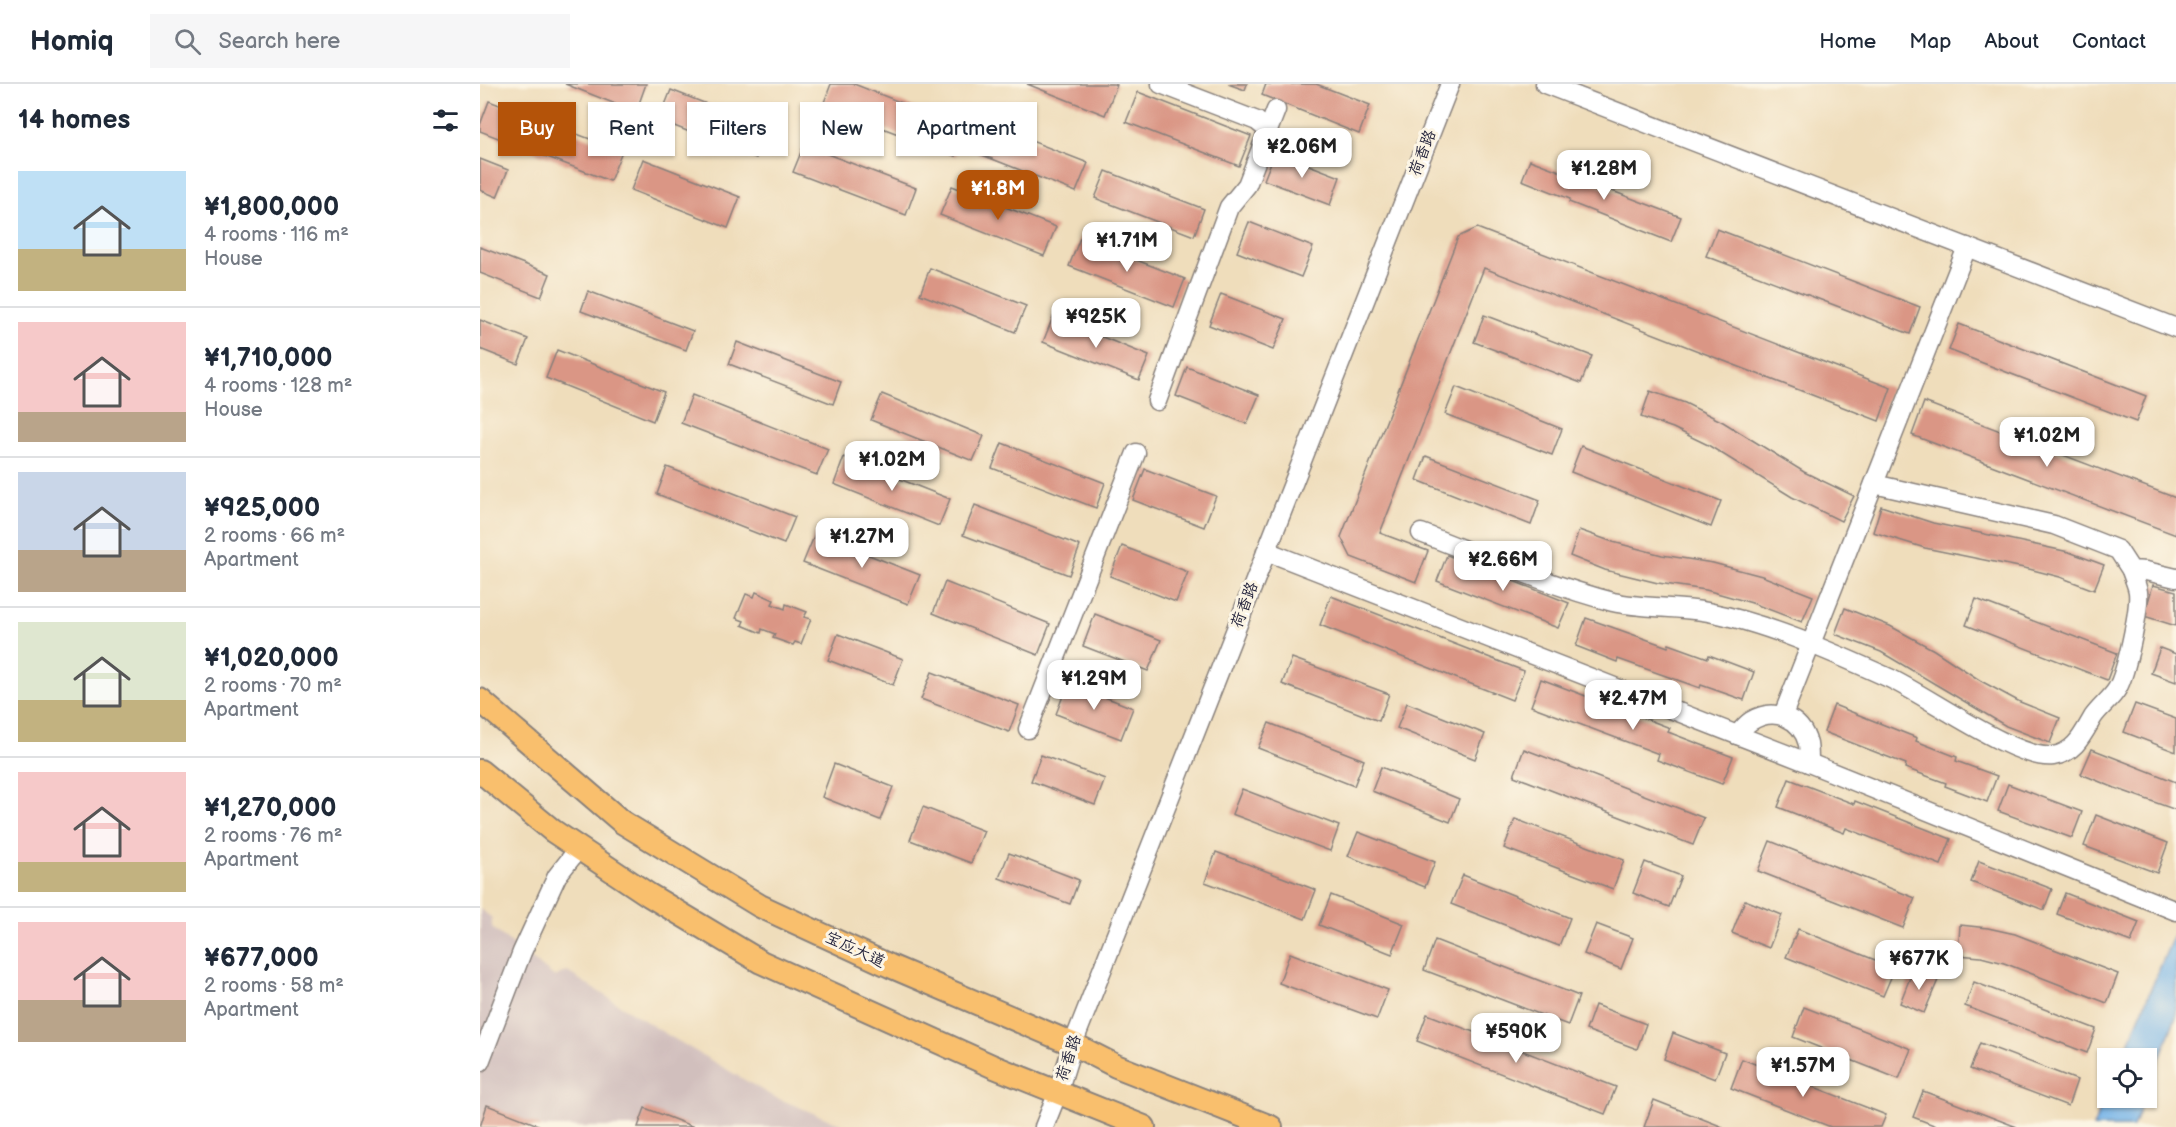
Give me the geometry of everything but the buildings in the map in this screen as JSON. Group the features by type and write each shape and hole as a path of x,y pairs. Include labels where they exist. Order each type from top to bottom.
{"main road":[{"name":"宝应大道","path":"480,700 622,822 760,906 890,966 1072,1044 1116,1066 1271,1127"},
{"path":"480,771 553,831 579,849 649,895 761,962 981,1061 1144,1127"}],"street":[{"path":"1161,84 1257,122 1268,130"},
{"name":"荷香路","path":"1044,1127 1058,1092 1072,1044 1450,84"},
{"path":"1545,84 2176,328"},
{"path":"1157,400 1229,207 1247,185 1276,110"},
{"path":"1783,715 1967,247"},
{"path":"1028,729 1136,453"},
{"path":"1421,533 1552,583 1614,602 1646,608 1706,612 1748,622 1811,645 1889,678 1973,726 2029,753 2052,756 2065,752 2081,740 2095,715 2117,689 2126,665 2138,594 2131,570 2118,550 2054,525 1874,484"},
{"path":"1266,551 1809,763 2176,911"},
{"path":"2131,570 2176,578"},
{"path":"1737,735 1749,722 1763,716 1783,715 1793,720 1800,728 1808,743 1809,763"},
{"path":"480,1062 543,904 557,876 579,849"}],"shaded area":[{"path":"480,909 492,918 492,928 555,977 566,971 661,1031 772,1096 847,1127 480,1127"}],"water":[{"path":"2176,929 2176,1016 2157,1066 2157,1048 2127,1048"},
{"path":"2101,1108 2140,1108 2133,1127 2093,1127"}]}
